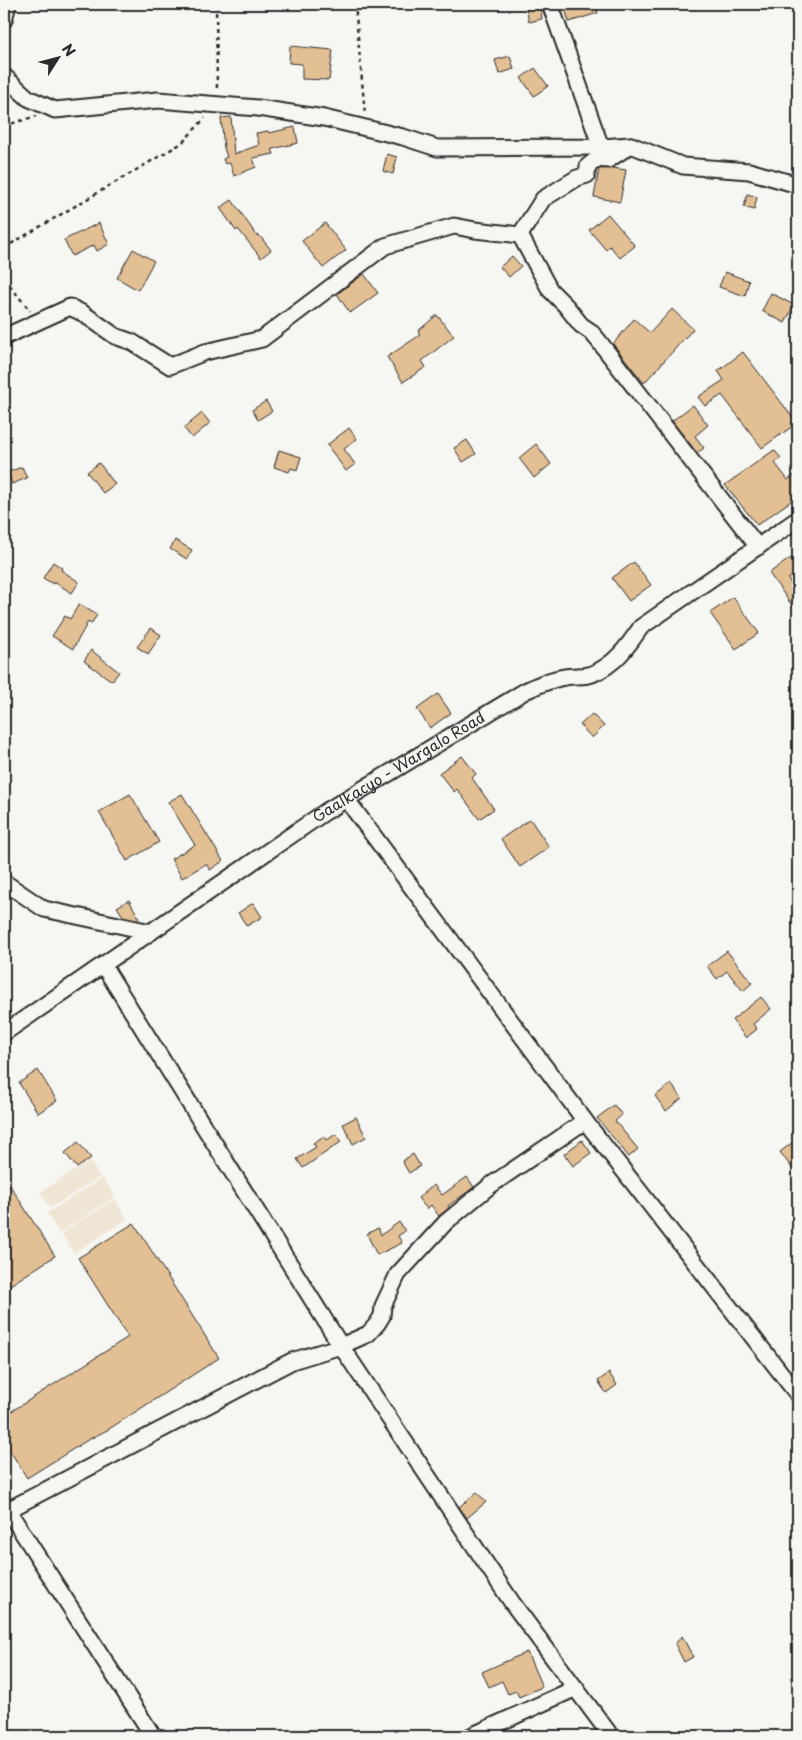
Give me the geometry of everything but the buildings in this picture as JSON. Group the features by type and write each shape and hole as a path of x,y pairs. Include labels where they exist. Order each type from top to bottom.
{"street":[{"path":"4,20 8,4"},
{"path":"550,4 601,147"},
{"path":"4,76 28,98 55,110 158,100 258,108 324,118 437,148 601,147 631,144 683,166 749,171 798,185"},
{"path":"520,234 543,199 577,178 587,175 588,166 597,159 608,160 631,144"},
{"path":"4,337 70,307 84,314 115,336 132,342 170,366 205,352 262,339 385,246 454,226 520,234"},
{"path":"520,234 550,290 581,325 598,340 758,547"},
{"name":"Gaalkacyo - Wargalo Road","path":"4,1033 325,812 525,691 545,682 590,674 610,664 628,646 641,627 798,519"},
{"path":"347,800 585,1121 798,1395"},
{"path":"4,882 44,909 151,932"},
{"path":"103,965 341,1346 513,1604 611,1736"},
{"path":"153,1736 6,1507 292,1361 341,1346 368,1334 378,1324 382,1316 383,1306 398,1274 446,1222 491,1185 585,1121"},
{"path":"471,1736 576,1688"}],"path":[{"path":"4,248 182,143 217,105 216,4"},
{"path":"355,4 366,128"},
{"path":"4,126 55,110"},
{"path":"4,280 38,321"}],"shaded area":[{"path":"90,1161 100,1177 50,1208 40,1192"},
{"path":"103,1178 115,1197 59,1233 47,1213"},
{"path":"115,1199 127,1219 74,1253 61,1233"}]}
